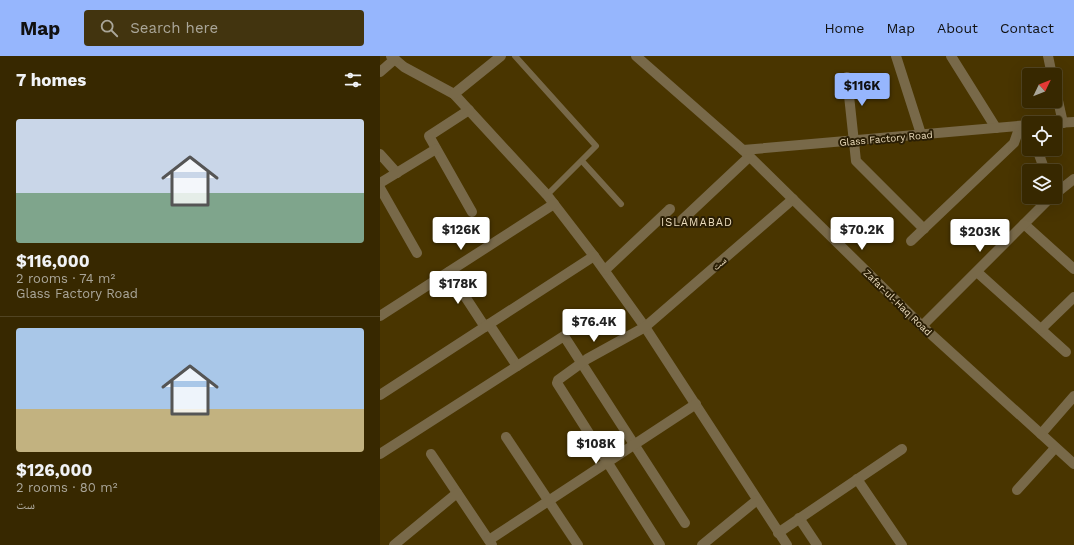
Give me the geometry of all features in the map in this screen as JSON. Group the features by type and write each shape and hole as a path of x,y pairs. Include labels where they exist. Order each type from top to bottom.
{"street":[{"path":"454,94 501,56"},
{"name":"Zafar-ul-Haq Road","path":"636,56 746,153 922,326 1074,464"},
{"path":"896,56 921,134"},
{"path":"951,56 996,128"},
{"path":"1048,56 1051,68"},
{"path":"380,72 393,58 404,67 454,94 547,195 605,270 645,327 787,545"},
{"path":"847,77 856,161 924,229"},
{"path":"469,110 428,136 472,212"},
{"path":"1062,123 1074,122"},
{"name":"Glass Factory Road","path":"746,153 854,140 1022,125"},
{"path":"911,241 1014,143 1022,132"},
{"path":"380,183 436,149"},
{"path":"682,220 746,153"},
{"path":"380,154 396,173"},
{"path":"1062,189 1073,181"},
{"path":"380,188 417,253"},
{"name":"ست","path":"607,462 557,383 562,376 582,363 645,327 793,199"},
{"path":"380,316 554,204"},
{"path":"922,326 1044,204"},
{"path":"605,270 670,209"},
{"path":"1024,224 1074,269"},
{"path":"380,395 594,256"},
{"path":"449,272 516,366"},
{"path":"976,272 1066,352"},
{"path":"1041,329 1074,296"},
{"path":"380,454 564,336 685,523"},
{"path":"1041,434 1074,396"},
{"path":"431,454 490,543 548,501 696,404"},
{"path":"506,437 578,545"},
{"path":"1017,490 1055,448"},
{"path":"778,532 902,449"},
{"path":"607,462 660,545"},
{"path":"858,479 902,545"},
{"path":"399,543 457,493"},
{"path":"702,545 757,500"},
{"path":"799,518 817,545"}],"lane":[{"path":"515,56 596,146 547,195"},
{"path":"582,160 621,204"}],"district":[{"name":"ISLAMABAD","path":"697,222"}]}
